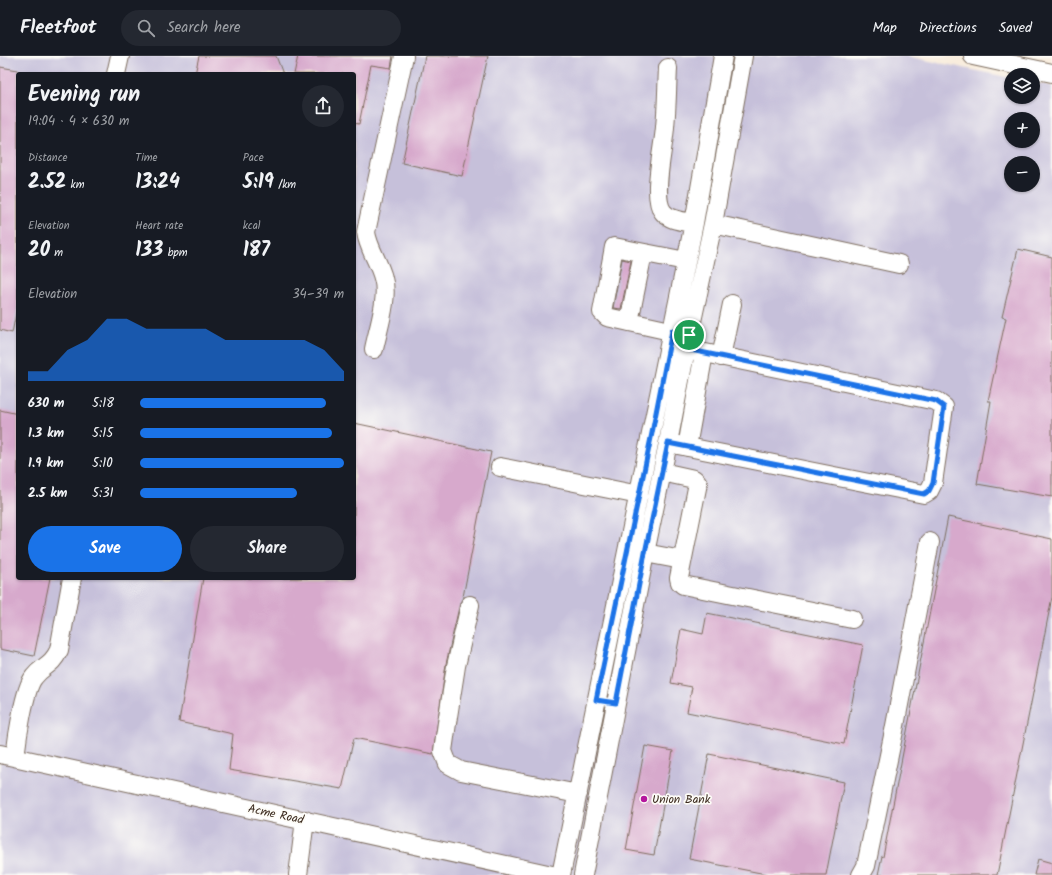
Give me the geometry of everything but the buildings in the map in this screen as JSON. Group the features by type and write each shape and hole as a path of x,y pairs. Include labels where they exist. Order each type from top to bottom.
{"street":[{"path":"116,72 120,56"},
{"path":"374,349 385,298 384,280 367,240 366,232 404,56"},
{"path":"583,875 645,553 668,443 682,338 686,261 723,56"},
{"path":"561,875 639,495 712,224 743,56"},
{"path":"973,56 1052,73"},
{"path":"668,68 665,128 658,180 658,199 664,213 676,220 694,223"},
{"path":"712,224 899,264"},
{"path":"668,443 924,494 929,491 933,483 944,407 936,401 712,355 682,338 607,317 602,312 613,249 616,247 686,261"},
{"path":"629,322 643,253"},
{"path":"687,447 712,355 732,304"},
{"path":"500,467 639,495"},
{"path":"662,472 694,479 698,483 678,578 683,585 852,619"},
{"path":"861,875 866,866 930,542"},
{"path":"645,553 682,560"},
{"path":"7,756 17,739 29,686 34,677 50,665 59,650 72,580"},
{"path":"470,605 456,666 443,751 448,764 461,771 578,794"},
{"path":"596,700 616,703"},
{"name":"Acme Road","path":"7,756 552,875"},
{"path":"298,875 305,820"}],"shaded area":[{"path":"0,56 906,56 1004,77 1004,104 1040,104 1040,83 1052,86 1052,875 0,875"}],"place":[{"name":"Union Bank","path":"644,799"}],"route":[{"path":"672,331 689,335 686,349 936,401 944,407 933,483 929,491 924,494 668,443 616,703 596,700 672,331"}]}
